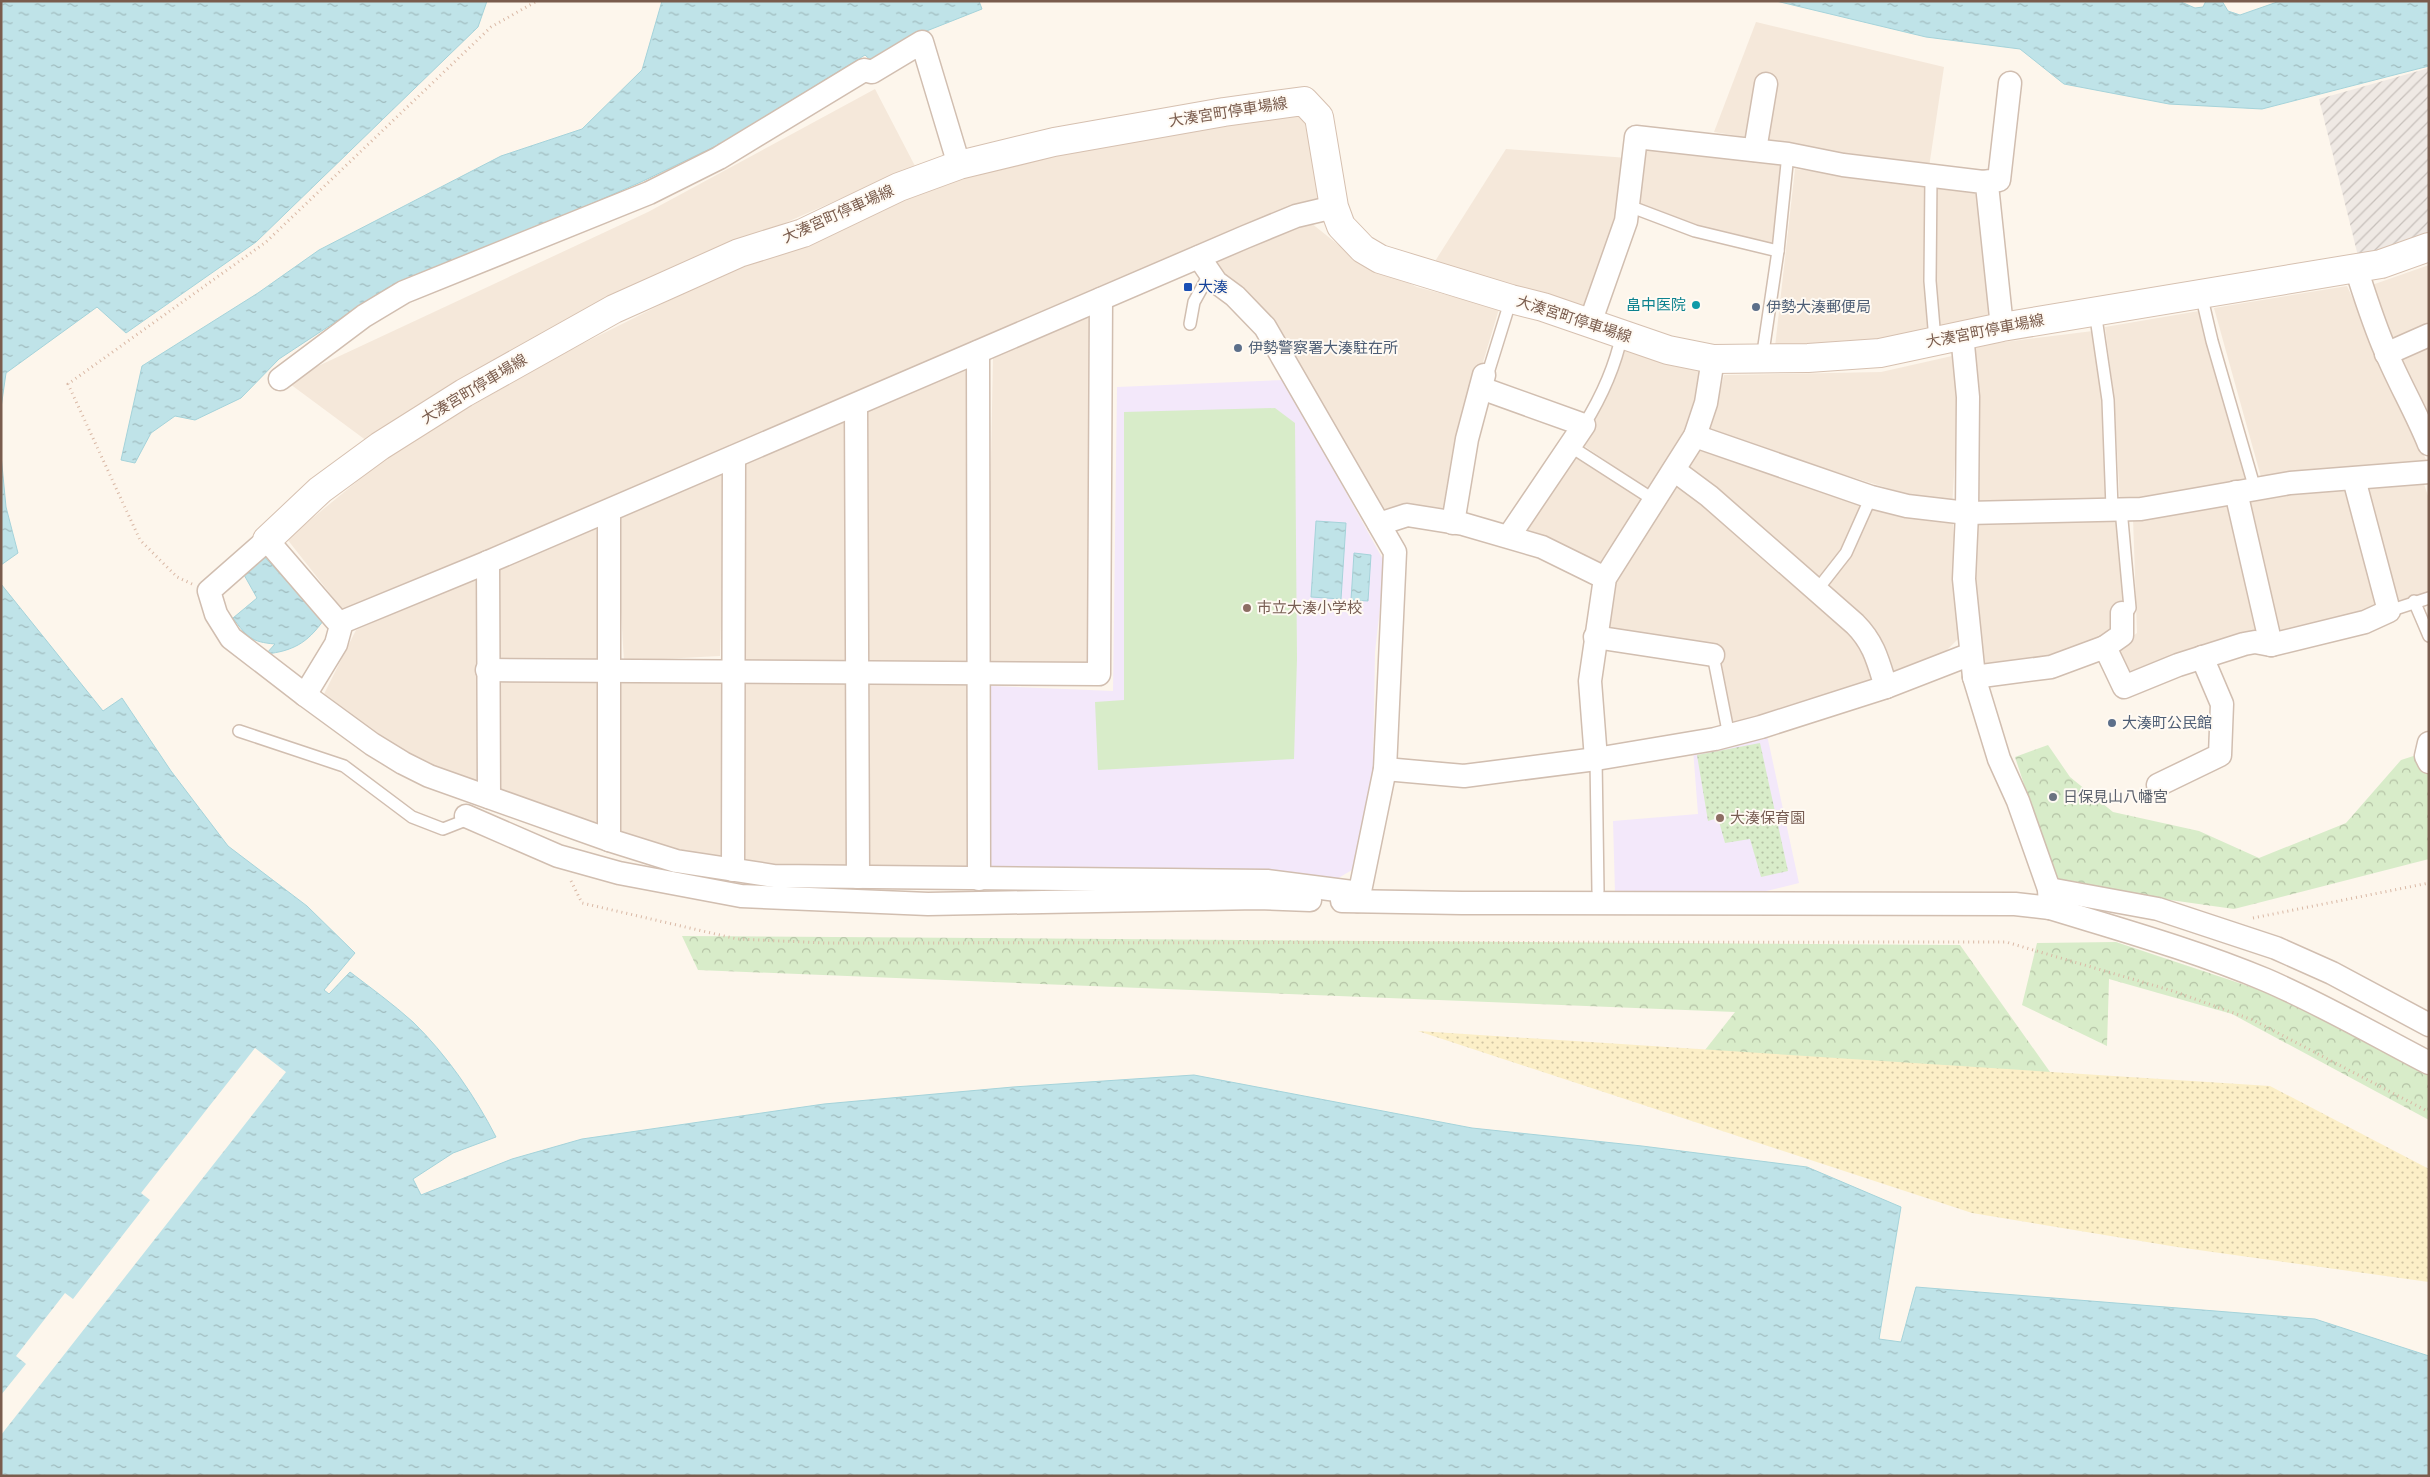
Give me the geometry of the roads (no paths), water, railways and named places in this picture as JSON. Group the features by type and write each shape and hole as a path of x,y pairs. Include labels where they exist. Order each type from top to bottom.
{"main road":[{"name":"大湊宮町停車場線","path":"267,540 320,490 380,446 464,393 614,309 740,253 803,233 899,187 959,165 1054,142 1224,112 1304,101 1319,117 1334,208 1341,226 1363,249 1380,259 1543,307 1668,350 1713,359 1762,359 1880,353 1962,334 2381,264 2428,250"}],"street":[{"path":"280,379 364,316 404,292 648,192 719,158 864,70 872,72 922,42 959,165"},
{"path":"1590,323 1630,206 1636,137 1788,154 1843,165 1931,177 1983,182 1999,180 2010,83"},
{"path":"1755,150 1766,84"},
{"path":"1983,182 1986,185 2002,327"},
{"path":"1334,208 1296,216 1204,265 1101,299 609,511 342,622 336,620 267,540 209,591 216,614 231,638 304,696 403,763 429,776 609,840 676,861 774,876 1267,881 1359,897"},
{"path":"1204,265 1216,282 1236,296 1265,327 1395,552 1385,770 1359,897"},
{"path":"2356,268 2368,307 2386,354 2417,414 2429,444"},
{"path":"487,670 1099,674 1101,299"},
{"path":"1962,334 1968,397 1967,513 1964,579 1974,676 1999,759 2018,801 2050,899"},
{"path":"2386,354 2429,336"},
{"path":"978,352 977,672 979,879"},
{"path":"1596,759 1590,681 1604,578 1694,436 1706,403 1713,359"},
{"path":"1453,523 1467,438 1482,381 1584,425 1509,536"},
{"path":"856,405 858,877"},
{"path":"1694,436 1871,497 1908,506 1967,513 2165,507 2290,483 2429,472"},
{"path":"733,870 734,457"},
{"path":"1674,470 1709,496 1868,637 1878,658 1886,687"},
{"path":"2105,647 2124,687 2202,657 2244,644 2255,642 2271,645 2364,622 2389,611 2354,479"},
{"path":"2246,490 2271,645"},
{"path":"609,511 609,840"},
{"path":"1379,524 1407,515 1509,536 1542,547 1604,578"},
{"path":"488,562 489,797"},
{"path":"1974,676 2051,667 2105,647 2122,635 2122,614"},
{"path":"304,696 336,644 342,622"},
{"path":"1595,637 1713,655"},
{"path":"1385,770 1464,776 1596,759 1728,736 1886,687 1971,654"},
{"path":"2158,785 2220,755 2222,704 2202,657"},
{"path":"2429,743 2426,756 2429,762"},
{"path":"469,817 558,856 619,873 741,896 928,904 1359,897 2005,904 2050,899 2158,909 2276,948 2332,973 2429,1026"},
{"path":"2050,899 2170,946 2266,980 2429,1063"}],"lane":[{"path":"1762,359 1778,251 1788,154"},
{"path":"1931,177 1930,281 1935,340"},
{"path":"1630,206 1695,231 1778,251"},
{"path":"1190,324 1204,265"},
{"path":"2201,294 2246,490"},
{"path":"1482,381 1488,373 1511,299"},
{"path":"2095,311 2108,400 2116,509 2130,608 2127,613 2122,614"},
{"path":"1584,425 1599,401 1622,334"},
{"path":"1570,446 1654,500"},
{"path":"1817,590 1846,553 1871,497"},
{"path":"2389,611 2414,601 2429,598"},
{"path":"2414,601 2429,636"},
{"path":"1713,655 1728,736"},
{"path":"239,731 344,766 412,816 443,829 469,817"},
{"path":"1596,759 1598,891"}],"water":[{"path":"1,1 487,1 478,27 256,242 126,333 97,307 6,373 1,408"},
{"path":"662,1 979,1 982,9 924,32 875,64 865,55 722,143 641,182 508,240 387,288 279,359 241,398 195,420 175,416 151,433 135,463 121,460 142,366 258,293 319,250 501,156 582,129 642,70"},
{"path":"1776,1 2179,1 2195,8 2203,7 2206,1 2222,1 2228,11 2240,15 2280,1 2429,1 2429,66 2262,109 2169,104 2064,84 2020,49 1926,37"},
{"path":"1,455 6,507 18,553 1,565"},
{"path":"1316,521 1346,523 1341,599 1311,597"},
{"path":"261,553 323,621 299,645 284,651 266,654 275,644 260,642 250,637 233,618 257,598 243,573"},
{"path":"1354,553 1371,555 1368,601 1351,600"},
{"path":"1,584 103,711 122,698 171,771 228,846 307,906 355,953 324,990 329,994 350,972 413,1022 459,1076 479,1106 496,1137 453,1153 413,1179 421,1195 512,1159 582,1139 824,1104 1013,1087 1194,1075 1472,1128 1642,1146 1807,1167 1901,1207 1879,1339 1901,1342 1916,1287 2315,1319 2429,1356 2429,1476 1,1476"}],"place":[{"name":"大湊","path":"1188,287"},
{"name":"畠中医院","path":"1696,305"},
{"name":"伊勢大湊郵便局","path":"1756,307"},
{"name":"伊勢警察署大湊駐在所","path":"1238,348"},
{"name":"市立大湊小学校","path":"1247,608"},
{"name":"大湊町公民館","path":"2112,723"},
{"name":"日保見山八幡宮","path":"2053,797"},
{"name":"大湊保育園","path":"1720,818"}]}
